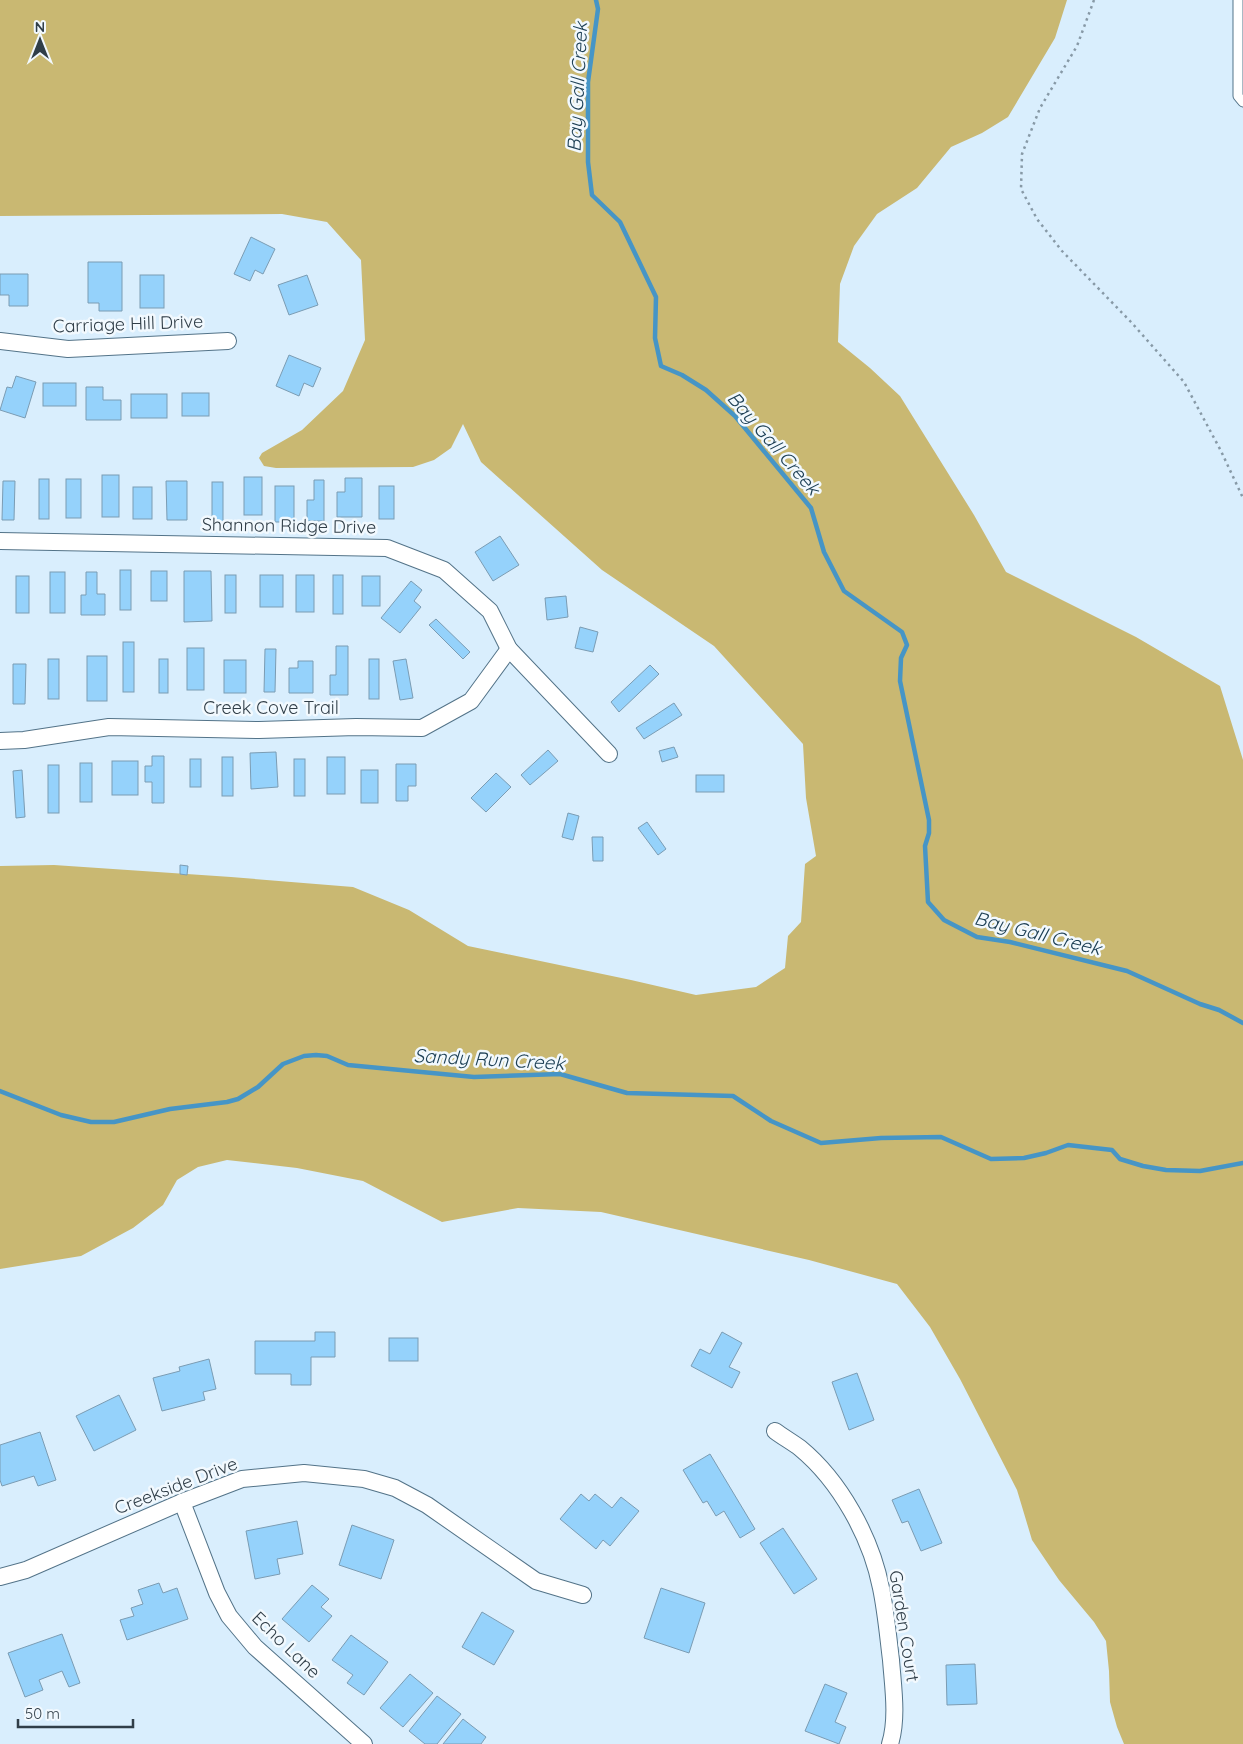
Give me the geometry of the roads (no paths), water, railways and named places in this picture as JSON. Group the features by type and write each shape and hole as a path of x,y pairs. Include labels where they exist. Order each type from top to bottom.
{"street":[{"name":"Carriage Hill Drive","path":"0,341 68,350 228,341"},
{"name":"Shannon Ridge Drive","path":"0,541 387,548 444,570 490,611 510,649 609,754"},
{"name":"Creek Cove Trail","path":"0,741 24,740 109,727 260,730 356,727 422,728 471,701 510,649"},
{"name":"Garden Court","path":"775,1431 800,1448 835,1483 860,1526 868,1546 881,1586 888,1629 894,1696 890,1744"},
{"name":"Creekside Drive","path":"0,1577 26,1570 182,1502 242,1479 304,1473 364,1479 395,1488 427,1505 536,1581 583,1595"},
{"name":"Echo Lane","path":"182,1502 217,1593 229,1616 255,1647 364,1744"}],"lane":[{"path":"1238,0 1238,96 1243,102"}],"waterway":[{"name":"Bay Gall Creek","path":"596,0 598,9 588,82 588,162 592,195 620,222 656,297 655,338 661,366 682,375 706,390 735,416 811,508 824,552 844,591 902,632 907,645 901,658 900,681 929,820 929,833 925,846 928,902 944,920 977,937 1010,942 1127,971 1200,1004 1219,1010 1243,1023"},
{"name":"Sandy Run Creek","path":"0,1091 61,1115 91,1122 114,1122 170,1109 238,1099 258,1087 283,1064 304,1056 316,1055 327,1056 348,1065 474,1077 560,1074 627,1093 733,1096 771,1121 821,1143 881,1138 941,1137 991,1159 1024,1158 1068,1145 1112,1150 1120,1159 1166,1170 1200,1171 1243,1163"}]}
